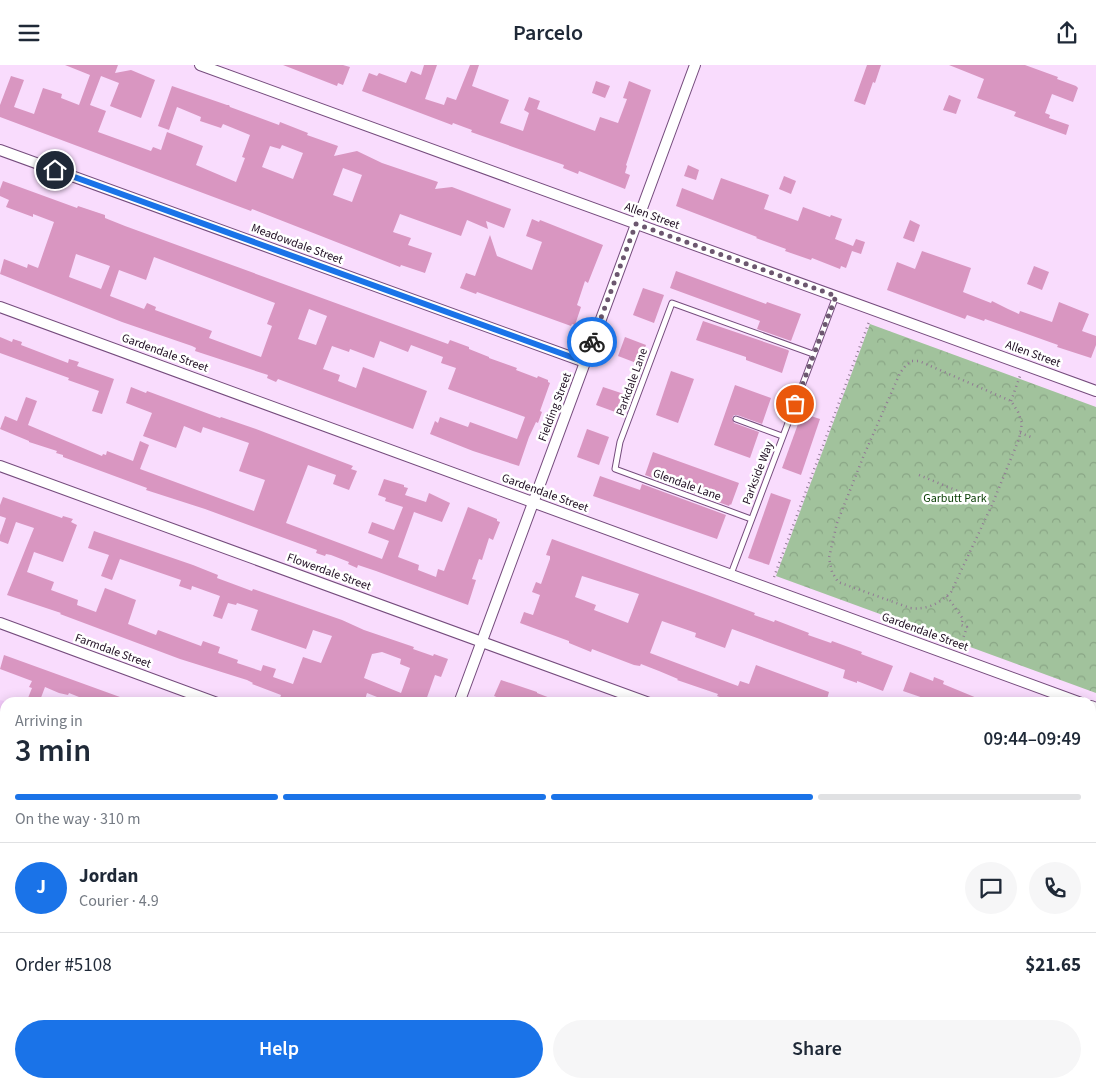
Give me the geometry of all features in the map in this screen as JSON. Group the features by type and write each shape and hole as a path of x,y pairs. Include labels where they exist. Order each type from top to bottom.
{"street":[{"name":"Allen Street","path":"200,65 1096,391"},
{"name":"Fielding Street","path":"461,697 695,65"},
{"name":"Meadowdale Street","path":"0,149 585,362"},
{"name":"Gardendale Street","path":"0,307 731,573 1065,697"},
{"name":"Flowerdale Street","path":"0,466 633,697"},
{"name":"Farmdale Street","path":"0,623 201,697"}],"lane":[{"name":"Parkside Way","path":"731,573 836,296"},
{"name":"Parkdale Lane","path":"615,469 620,442 672,303 813,355"},
{"path":"736,419 782,436"},
{"name":"Glendale Lane","path":"615,469 751,519"}],"path":[{"path":"774,577 868,322"},
{"path":"912,361 919,361 1011,401 1018,411 1022,423 1020,433 992,505 957,580 951,592 941,602 920,609 910,608 838,582 832,572 830,557 837,523 864,455 900,373 906,365 912,361"},
{"path":"1011,401 1020,376"},
{"path":"1020,433 1034,438"},
{"path":"919,475 992,505"},
{"path":"947,596 963,619 961,625 967,627 961,644"}],"green space":[{"name":"Garbutt Park","path":"870,324 1096,407 1096,693 776,576"}],"building":[{"path":"65,65 118,65 115,73 131,70 155,80 141,118 110,106 119,83 101,76 90,105 106,111 98,132 151,151 153,147 161,150 167,132 203,146 196,165 236,182 245,158 242,157 250,135 223,124 221,128 200,121 201,117 177,107 169,130 158,126 172,86 229,105 279,125 280,122 308,133 307,135 338,146 334,156 357,151 382,163 438,182 435,189 452,187 511,209 504,228 486,221 488,229 467,220 461,236 400,214 393,232 411,238 408,245 432,253 425,273 401,265 400,267 252,209 251,211 0,117 0,105 11,76 24,80 14,107 34,114 43,88 62,94 61,98 79,105 90,75","holes":["282,145 303,153 293,179 262,167 270,146 280,149","343,168 362,175 352,202 333,195"]},
{"path":"283,65 343,65 350,67 343,85 338,83 337,86"},
{"path":"424,65 437,65 425,99 444,105 447,97 456,100 470,65 479,65 472,86 509,100 500,123 523,131 529,113 524,110 529,97 540,101 537,109 595,131 600,117 618,123 627,99 623,98 629,81 651,90 626,165 625,173 630,175 625,189 579,171 578,174 563,168 564,165 362,91 369,73 377,76 379,73 406,83 411,71 421,75"},
{"path":"867,65 881,65 865,105 854,101"},
{"path":"949,65 1025,65 1076,86 1078,88 1073,102 1052,94 1045,113 1050,115 1049,118 1069,125 1066,135 1014,116 1016,112 977,98 984,79"},
{"path":"596,81 610,86 605,98 592,93"},
{"path":"949,95 961,100 956,114 943,110"},
{"path":"688,165 699,170 696,180 684,176"},
{"path":"784,176 796,181 791,194 779,189"},
{"path":"721,178 769,195 764,209 798,221 803,207 830,217 831,215 842,219 835,239 853,246 856,239 865,242 861,254 852,251 846,268 841,266 840,269 812,258 811,260 785,251 786,249 757,237 676,206 682,188 713,200"},
{"path":"3,181 77,208 78,206 105,215 105,218 125,226 448,344 450,340 469,347 469,349 489,358 517,368 516,370 548,380 550,383 540,411 542,412 538,423 536,422 529,437 519,466 430,434 435,421 438,423 440,417 468,427 470,422 517,439 525,417 448,389 456,368 441,363 443,357 411,345 408,352 380,341 374,358 350,349 349,352 332,346 323,369 340,375 338,381 356,388 363,367 427,391 413,429 278,379 276,382 267,378 268,375 195,351 196,348 192,346 122,322 0,274 4,259 27,268 28,264 38,268 54,222 6,207 9,200 0,196","holes":["76,254 110,266 101,289 69,277","154,257 275,303 267,324 272,326 261,357 209,338 212,331 155,310 156,307 147,303 144,309 110,296 119,270 146,280","309,309 327,316 316,345 298,339"]},
{"path":"532,219 539,222 540,220 603,245 588,283 585,281 577,305 581,307 575,325 572,324 571,326 477,292 476,294 460,288 466,273 475,276 490,235 497,256 532,270 542,242 526,236"},
{"path":"910,220 920,225 914,242 903,238"},
{"path":"922,251 971,268 963,292 991,303 992,301 1019,314 1020,311 1052,322 1059,302 1089,314 1082,331 1096,336 1096,345 1091,358 985,319 984,321 967,315 965,319 887,290 897,262 915,269"},
{"path":"1034,266 1049,272 1042,290 1027,284"},
{"path":"676,271 766,304 767,302 801,314 791,341 757,329 760,321 670,288"},
{"path":"643,288 664,295 654,323 633,315"},
{"path":"703,321 788,350 782,373 746,360 746,357 696,340"},
{"path":"0,337 12,342 13,339 22,342 21,345 68,363 69,359 79,362 77,366 114,379 102,414 92,411 99,391 0,353"},
{"path":"625,337 646,345 639,364 618,356"},
{"path":"671,371 694,379 678,423 656,415"},
{"path":"735,385 771,398 762,424 737,415 734,415 732,418 734,423 759,432 750,458 714,445"},
{"path":"131,387 256,429 353,466 351,469 357,471 349,490 333,484 336,475 308,465 286,523 382,559 389,541 368,533 372,522 394,530 403,507 385,501 386,498 378,495 384,479 408,488 405,495 426,502 429,493 450,503 442,522 414,512 398,557 419,565 418,570 436,577 438,569 444,571 468,507 497,519 500,522 493,540 489,538 482,560 479,559 472,579 476,580 468,605 358,565 357,568 348,564 349,562 331,555 326,554 325,556 316,553 317,550 205,509 146,490 147,488 63,457 63,455 56,453 57,451 29,442 0,429 5,416 17,421 26,397 37,401 28,425 102,456 103,454 106,455 107,451 133,461 140,441 149,445 140,469 254,511 265,480 239,471 249,443 203,427 201,433 184,426 176,448 143,436 152,413 126,403"},
{"path":"603,387 624,394 618,413 596,405"},
{"path":"802,413 820,419 801,475 782,468"},
{"path":"587,429 609,437 599,465 577,457"},
{"path":"653,452 739,483 731,505 729,506 645,475"},
{"path":"600,476 640,490 642,484 726,515 717,539 593,496"},
{"path":"771,493 791,500 769,565 748,558"},
{"path":"3,497 62,518 63,516 73,519 71,522 77,525 63,562 34,552 27,572 54,582 51,590 78,600 77,605 96,612 105,588 136,600 128,624 156,635 158,630 201,646 203,641 220,647 218,653 238,660 237,663 261,671 263,665 276,669 273,677 293,684 303,657 321,663 332,636 313,630 306,649 251,630 258,610 237,603 236,605 228,603 222,619 213,616 220,596 192,586 191,590 179,586 181,580 120,559 112,580 101,576 109,555 88,548 94,531 193,565 218,575 217,578 252,591 253,589 414,647 413,649 448,659 441,677 435,675 427,697 377,697 367,693 366,697 280,697 281,695 252,684 247,680 180,659 61,613 7,595 34,528 16,522 8,544 0,541 0,535 6,518 0,516 0,505","holes":["382,652 401,659 400,664 410,668 401,693 364,678 372,654"]},
{"path":"552,539 755,613 754,615 774,622 775,620 809,633 808,635 862,652 861,654 893,666 883,691 843,678 845,670 732,629 725,648 695,637 696,633 662,621 650,653 738,686 740,681 749,684 756,665 829,692 828,697 720,697 717,696 718,694 677,680 641,664 640,666 634,665 592,649 591,652 569,643 569,641 520,623 524,612 533,615 540,595 532,592 536,582 541,584 550,556 546,555","holes":["582,576 639,594 628,623 594,610 596,605 575,597"]},
{"path":"4,655 120,697 79,697 69,693 68,695 59,693 45,687 41,697 28,697 32,688 29,687 32,681 0,669"},
{"path":"910,672 933,681 934,677 944,681 943,684 974,697 920,697 903,691"},
{"path":"501,680 548,697 496,697 494,696"}],"way so far":[{"path":"592,342 636,224 836,296 795,404"}],"route":[{"path":"55,170 585,362 592,342"}]}
